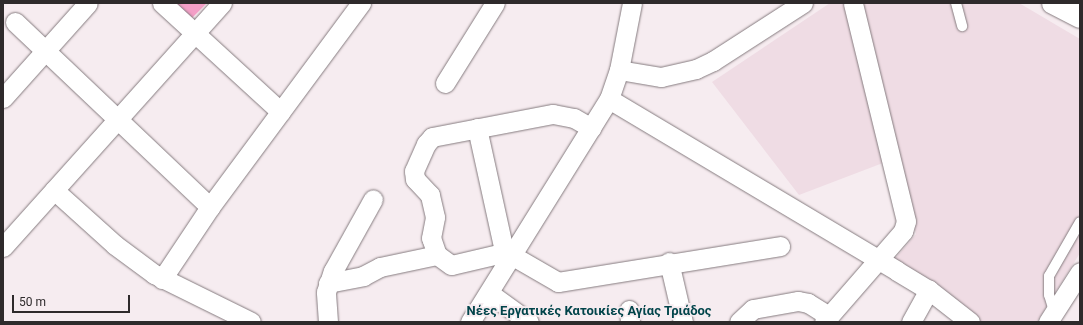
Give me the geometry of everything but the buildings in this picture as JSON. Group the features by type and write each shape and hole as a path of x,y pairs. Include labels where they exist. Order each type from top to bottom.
{"main road":[{"path":"1053,3 1080,17"}],"street":[{"path":"3,98 88,3"},
{"path":"162,3 281,112"},
{"path":"3,247 222,3"},
{"path":"162,279 210,207 361,3"},
{"path":"445,83 494,3"},
{"path":"470,322 489,293 510,254 609,99 619,70 632,3"},
{"path":"619,70 661,77 696,69 713,61 804,3"},
{"path":"739,322 753,309 798,301 808,303 826,319 903,231 906,217 853,3"},
{"path":"15,22 210,207"},
{"path":"609,99 929,290 970,322"},
{"path":"510,254 451,265 437,255 431,238 435,217 430,195 415,179 414,165 432,137 553,114 574,118 591,128"},
{"path":"477,128 498,230 510,254 560,283 669,262 780,246"},
{"path":"54,190 115,245 162,279 251,322"},
{"path":"328,322 325,300 328,284 337,263 373,199"},
{"path":"328,284 363,276 380,267 437,255"},
{"path":"669,262 683,322"},
{"path":"1051,317 1080,272"},
{"path":"911,322 929,290"},
{"path":"489,293 529,322"}],"lane":[{"path":"956,3 962,26"},
{"path":"1051,317 1049,276 1080,222"}],"shaded area":[{"path":"175,3 207,3 192,18"},
{"path":"830,3 1019,3 1080,39 1080,253 1037,322 977,322 893,261 916,234 896,158 799,195 712,82"}],"district":[{"name":"Νέες Εργατικές Κατοικίες Αγίας Τριάδος","path":"589,311"}]}
